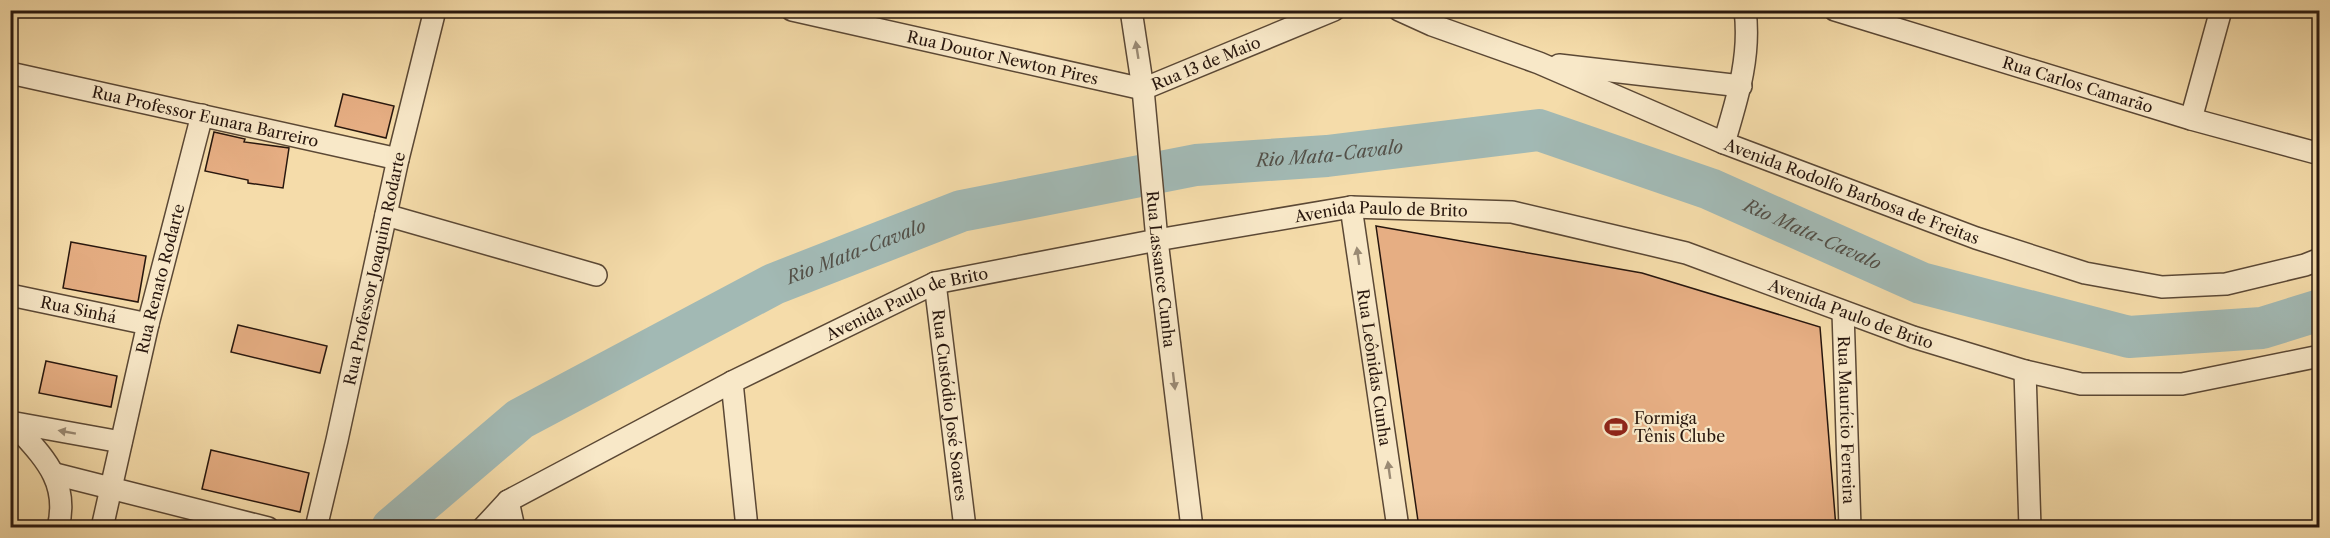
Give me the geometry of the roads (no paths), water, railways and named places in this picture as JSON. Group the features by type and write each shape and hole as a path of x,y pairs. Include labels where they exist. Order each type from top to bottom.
{"street":[{"name":"Rua Professor Joaquim Rodarte","path":"316,528 398,159 435,10"},
{"name":"Rua Doutor Newton Pires","path":"792,10 1143,89"},
{"name":"Rua Lassance Cunha","path":"1131,10 1143,89 1157,240 1192,528"},
{"name":"Rua 13 de Maio","path":"1143,89 1334,10"},
{"name":"Avenida Rodolfo Barbosa de Freitas","path":"1399,10 1432,25 1539,63 1724,143 1976,238 2085,273 2162,287 2226,284 2304,265 2319,259"},
{"path":"1724,143 1741,86 1746,60 1748,32 1744,10"},
{"name":"Rua Carlos Camarão","path":"1835,10 2191,119 2319,154"},
{"path":"2191,119 2221,10"},
{"path":"1539,63 1741,86"},
{"name":"Rua Professor Eunara Barreiro","path":"10,73 398,159"},
{"name":"Rua Renato Rodarte","path":"102,528 148,324 202,115"},
{"name":"Avenida Paulo de Brito","path":"483,528 508,501 732,382 935,283 1157,240 1351,207 1512,212 1686,253 1913,337 2025,371 2080,384 2182,384 2319,356"},
{"name":"Rua Leônidas Cunha","path":"1351,207 1398,528"},
{"path":"386,215 596,275"},
{"name":"Rua Custódio José Soares","path":"935,283 964,528"},
{"name":"Rua Sinhá","path":"10,295 148,324"},
{"name":"Rua Maurício Ferreira","path":"1843,312 1850,528"},
{"path":"2025,371 2030,528"},
{"path":"732,382 747,528"},
{"path":"12,422 122,442"},
{"path":"12,422 55,474 62,498 62,512 58,528"},
{"path":"55,474 267,528"},
{"path":"508,501 514,528"}],"waterway":[{"name":"Rio Mata-Cavalo","path":"392,528 520,419 774,284 961,211 1196,165 1327,156 1539,130 1710,189 1921,283 2129,337 2262,328 2320,310"}],"place":[{"name":"Formiga Tênis Clube","path":"1616,427"}]}
